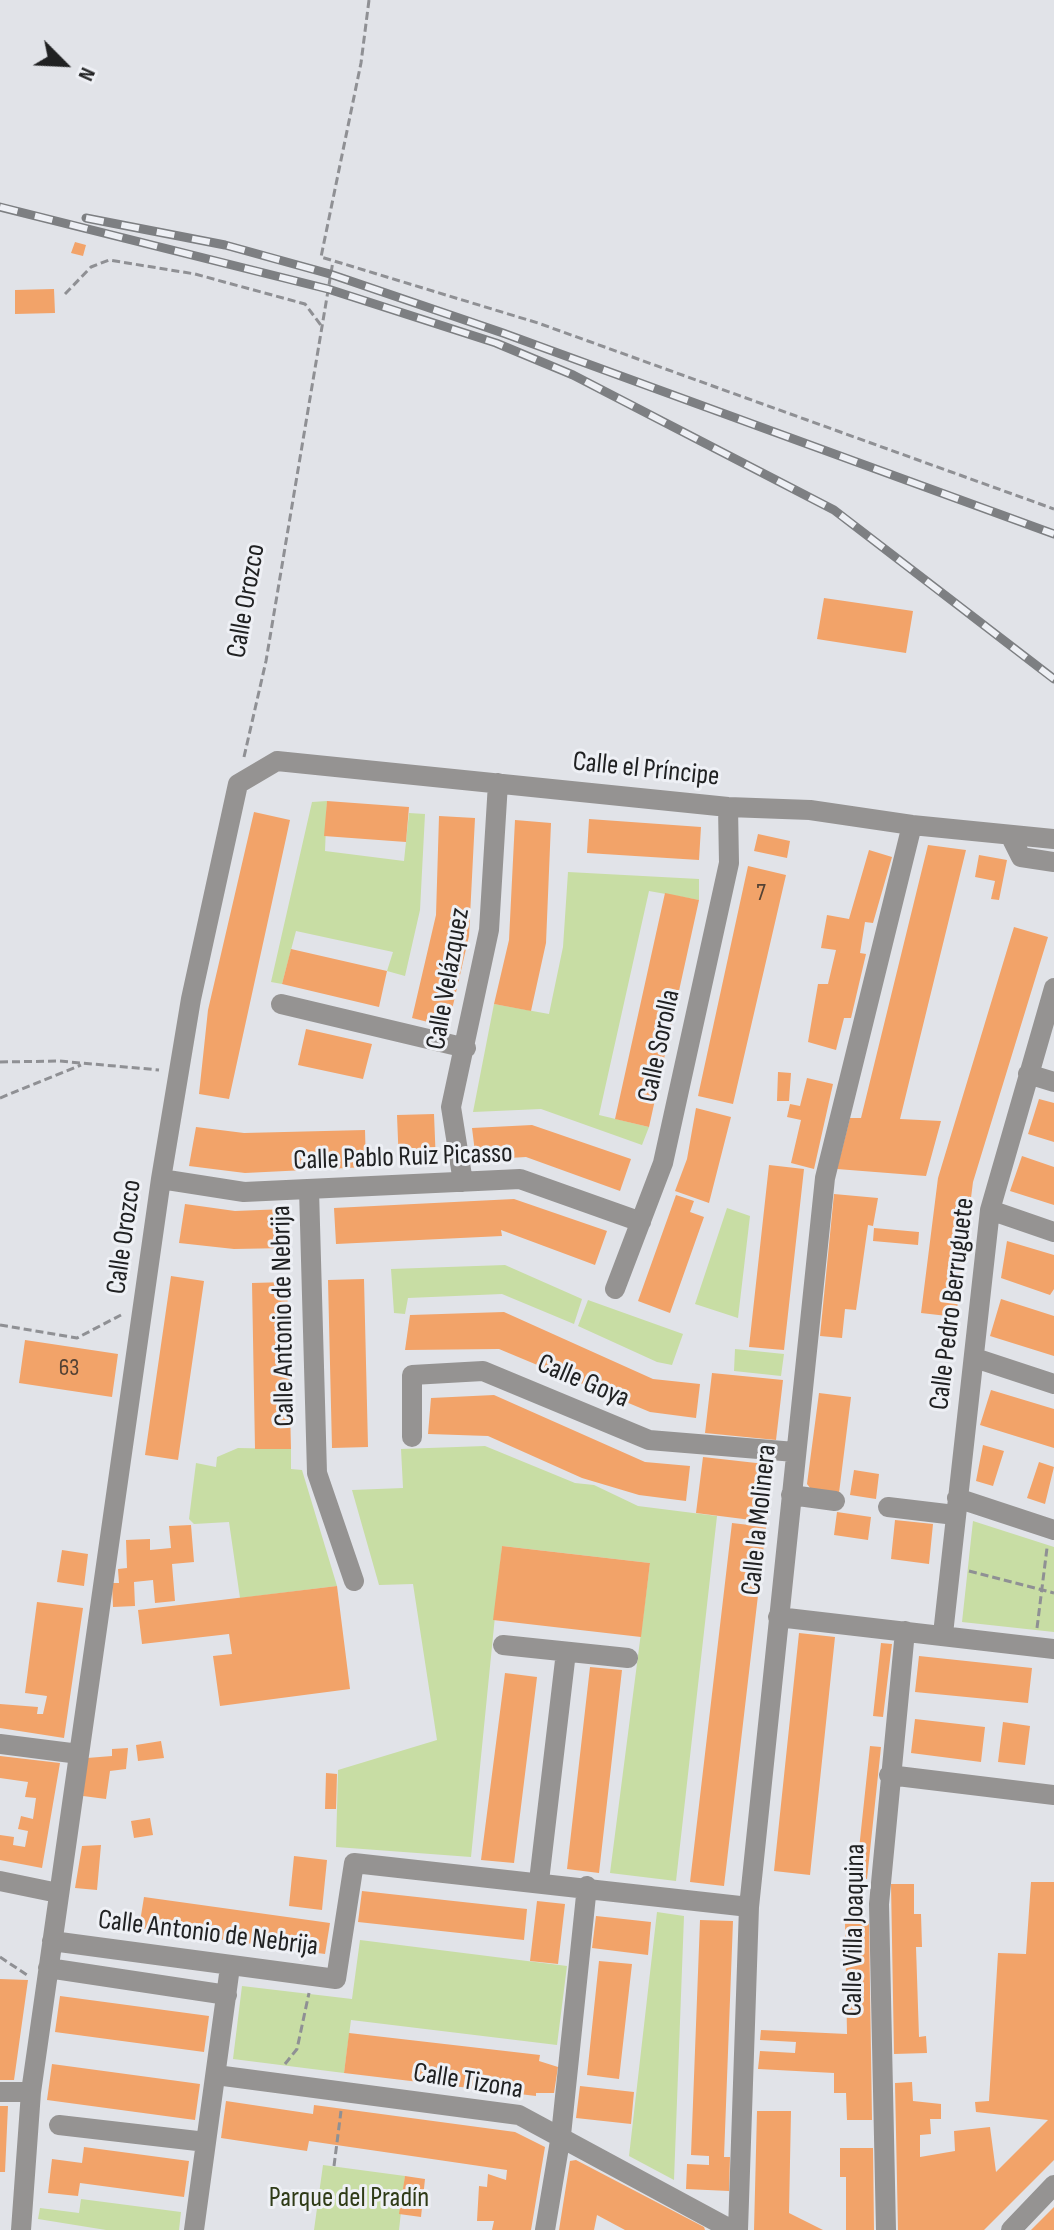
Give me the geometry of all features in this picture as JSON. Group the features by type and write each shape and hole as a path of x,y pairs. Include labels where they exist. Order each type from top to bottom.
{"street":[{"name":"Calle el Príncipe","path":"238,784 277,761 728,807 810,810 912,825 1054,839"},
{"name":"Calle Velázquez","path":"463,1182 451,1107 489,930 498,783"},
{"name":"Calle Orozco","path":"21,2230 40,1973 52,1941 178,1072 238,784"},
{"name":"Calle Sorolla","path":"615,1289 663,1163 729,863 728,807"},
{"name":"Calle la Molinera","path":"731,2229 749,1907 825,1178 912,825"},
{"path":"1010,835 1021,857 1054,862"},
{"name":"Calle Pedro Berruguete","path":"943,1634 990,1210 1054,988"},
{"path":"281,1004 466,1048"},
{"path":"1028,1074 1054,1082"},
{"name":"Calle Pablo Ruiz Picasso","path":"161,1179 244,1192 520,1179 641,1222"},
{"name":"Calle Antonio de Nebrija","path":"309,1189 317,1473 354,1581"},
{"path":"990,1210 1054,1232"},
{"path":"975,1358 1054,1384"},
{"name":"Calle Goya","path":"412,1437 412,1375 483,1371 649,1440 795,1452"},
{"path":"791,1495 835,1501"},
{"path":"888,1507 956,1506 1051,1536"},
{"path":"778,1617 1054,1649"},
{"name":"Calle Villa Joaquina","path":"886,2230 879,1904 905,1631"},
{"path":"503,1645 628,1658"},
{"path":"566,1652 539,1881 749,1907"},
{"path":"0,1744 79,1754"},
{"path":"889,1775 1054,1795"},
{"name":"Calle Antonio de Nebrija","path":"52,1941 336,1979 354,1863 539,1881"},
{"path":"0,1881 58,1893"},
{"path":"545,2230 561,2135 587,1886"},
{"path":"194,2230 230,1967"},
{"name":"Calle Antonio de Nebrija","path":"40,1973 227,1995"},
{"name":"Calle Tizona","path":"216,2075 519,2115 731,2229"},
{"path":"0,2092 31,2092"},
{"path":"59,2125 206,2142"},
{"path":"1011,2230 1054,2185"}],"path":[{"path":"369,0 361,63 321,257 538,323 1054,509"},
{"path":"65,294 91,267 109,260 195,274 305,304 323,328"},
{"name":"Calle Orozco","path":"238,784 266,661 333,261"},
{"path":"0,1062 85,1063 178,1072"},
{"path":"0,1098 85,1063"},
{"path":"0,1325 77,1338 129,1311"},
{"path":"1036,1635 1051,1536"},
{"path":"963,1570 1054,1593"},
{"path":"0,1957 40,1973"},
{"path":"280,2071 297,2049 310,1989"},
{"path":"334,2166 342,2104"}],"green space":[{"path":"327,801 325,851 404,861 409,813 425,814 420,910 405,976 387,971 393,952 296,931 282,984 271,982 312,802"},
{"path":"568,872 699,879 699,900 649,891 599,1115 649,1127 642,1145 541,1109 473,1112 494,1004 549,1014 563,947"},
{"path":"727,1208 750,1216 738,1318 695,1304"},
{"path":"505,1265 582,1299 574,1324 502,1294 408,1298 405,1314 394,1313 391,1269"},
{"path":"588,1300 683,1334 672,1365 657,1362 578,1326"},
{"path":"735,1349 784,1354 781,1376 734,1371"},
{"path":"485,1446 575,1483 594,1485 638,1506 717,1516 676,1881 610,1873 650,1563 502,1546 471,1857 336,1847 338,1770 437,1740 413,1584 379,1585 352,1490 403,1488 401,1449"},
{"path":"238,1448 291,1449 291,1469 302,1470 337,1586 240,1598 229,1522 194,1524 189,1519 196,1463 216,1467 217,1457"},
{"path":"973,1521 1054,1547 1054,1632 962,1622"},
{"path":"657,1912 684,1916 674,2180 629,2156"},
{"path":"360,1940 567,1966 557,2045 351,2020 344,2073 233,2059 242,1986 352,1999"},
{"name":"Parque del Pradín","path":"323,2165 405,2176 399,2230 314,2230"},
{"path":"81,2199 181,2212 179,2230 106,2230 38,2219 40,2208 79,2213"}],"building":[{"path":"75,242 86,245 83,256 71,253"},
{"path":"54,289 55,313 15,314 15,290"},
{"path":"824,598 913,611 906,653 817,639"},
{"path":"327,801 409,807 406,842 324,836"},
{"path":"254,812 290,820 229,1099 199,1094 208,1010"},
{"path":"439,816 475,818 469,936 448,1027 412,1018 436,915"},
{"path":"589,819 701,827 699,860 587,853"},
{"path":"515,820 551,823 546,943 531,1011 494,1004 509,940"},
{"path":"758,834 790,841 787,858 754,851"},
{"path":"928,845 966,850 900,1119 941,1121 926,1176 837,1169 850,1118 861,1118"},
{"path":"869,850 892,857 873,923 865,922 860,953 866,954 851,1018 844,1018 836,1050 808,1042 818,984 828,984 836,950 821,948 827,915 849,919"},
{"path":"979,855 1007,860 999,900 991,899 995,881 975,877"},
{"path":"748,866 786,875 733,1104 698,1096"},
{"path":"665,893 699,900 649,1127 615,1119"},
{"path":"1014,927 1048,937 973,1182 956,1317 921,1313 938,1178"},
{"path":"291,949 387,971 379,1007 282,984"},
{"path":"306,1029 372,1044 363,1079 298,1065"},
{"path":"778,1072 791,1073 789,1101 777,1101"},
{"path":"807,1078 833,1084 814,1169 791,1163 801,1120 787,1117 790,1104 800,1106"},
{"path":"1039,1099 1054,1103 1054,1142 1028,1134"},
{"path":"696,1108 731,1117 709,1203 675,1191 687,1159"},
{"path":"434,1114 436,1164 399,1165 397,1115"},
{"path":"532,1125 631,1159 620,1191 526,1157 476,1160 472,1128"},
{"path":"196,1127 244,1133 365,1130 366,1167 245,1173 189,1166"},
{"path":"1022,1156 1054,1167 1054,1205 1010,1191"},
{"path":"769,1165 804,1169 784,1350 749,1347"},
{"path":"834,1194 878,1198 873,1226 868,1225 856,1310 845,1309 842,1338 820,1336"},
{"path":"676,1195 694,1201 690,1212 704,1217 670,1313 638,1301"},
{"path":"514,1199 607,1231 595,1265 501,1230 502,1236 336,1244 334,1208"},
{"path":"185,1204 235,1211 285,1209 287,1248 234,1249 179,1243"},
{"path":"874,1228 919,1232 918,1245 873,1241"},
{"path":"1007,1241 1054,1255 1054,1289 1050,1295 1001,1278"},
{"path":"171,1276 204,1281 178,1460 145,1455"},
{"path":"364,1279 368,1447 332,1448 328,1280"},
{"path":"287,1282 291,1449 255,1449 252,1283"},
{"path":"1001,1299 1054,1316 1054,1356 990,1336"},
{"path":"504,1312 653,1379 700,1384 696,1418 650,1412 499,1349 405,1350 410,1315"},
{"path":"25,1340 118,1354 112,1397 19,1383"},
{"path":"712,1373 783,1380 776,1440 705,1433"},
{"path":"991,1390 1054,1409 1054,1448 980,1425"},
{"path":"819,1393 851,1397 839,1493 811,1489 807,1484"},
{"path":"494,1395 645,1462 690,1466 686,1501 639,1495 582,1478 488,1436 428,1434 431,1398"},
{"path":"983,1445 1004,1451 993,1486 976,1481"},
{"path":"703,1457 774,1465 767,1522 696,1513"},
{"path":"1039,1462 1054,1467 1045,1504 1027,1498"},
{"path":"854,1470 879,1474 876,1499 850,1495"},
{"path":"837,1512 871,1517 868,1540 834,1535"},
{"path":"895,1520 933,1524 929,1564 891,1559"},
{"path":"732,1523 766,1527 724,1886 690,1882"},
{"path":"191,1525 194,1562 172,1564 175,1601 155,1603 153,1580 134,1582 135,1606 113,1607 112,1583 119,1583 118,1569 127,1568 126,1540 150,1539 150,1550 171,1548 169,1526"},
{"path":"502,1546 650,1563 641,1637 493,1620"},
{"path":"62,1550 88,1554 84,1586 57,1582"},
{"path":"337,1586 350,1689 220,1706 213,1656 232,1654 229,1634 142,1644 138,1610"},
{"path":"37,1602 83,1608 64,1738 0,1728 0,1704 38,1707 37,1714 43,1714 47,1696 25,1693"},
{"path":"799,1633 835,1637 810,1875 774,1871"},
{"path":"881,1643 892,1644 883,1717 873,1716"},
{"path":"919,1656 1032,1668 1028,1703 915,1692"},
{"path":"590,1667 622,1670 599,1873 567,1869"},
{"path":"505,1673 537,1677 514,1863 481,1860"},
{"path":"915,1719 985,1727 981,1762 911,1753"},
{"path":"1003,1722 1030,1726 1025,1765 998,1762"},
{"path":"161,1741 164,1758 138,1761 136,1745"},
{"path":"870,1746 881,1747 867,1879 856,1877"},
{"path":"128,1748 126,1769 110,1771 106,1799 83,1796 87,1758 112,1756 112,1749"},
{"path":"0,1756 60,1763 42,1868 0,1860 0,1835 14,1837 13,1845 25,1847 28,1831 18,1829 21,1816 33,1819 36,1798 25,1797 28,1782 0,1778"},
{"path":"326,1773 337,1774 336,1809 325,1809"},
{"path":"150,1818 153,1835 134,1838 131,1821"},
{"path":"101,1845 97,1890 75,1888 82,1846"},
{"path":"294,1856 327,1860 322,1910 289,1906"},
{"path":"1031,1882 1054,1882 1054,2160 984,2230 898,2230 895,2083 912,2082 913,2101 941,2104 941,2119 930,2119 931,2134 920,2135 920,2157 955,2151 954,2131 990,2127 996,2172 1048,2120 976,2112 975,2102 989,2101 998,1953 1026,1954"},
{"path":"891,1884 914,1884 914,1914 921,1914 922,1947 916,1947 919,2037 926,2036 927,2053 894,2054"},
{"path":"362,1891 527,1909 524,1940 358,1922"},
{"path":"144,1897 330,1923 325,1954 139,1928"},
{"path":"537,1901 565,1904 558,1964 530,1961"},
{"path":"596,1916 651,1922 648,1955 592,1948"},
{"path":"700,1920 733,1921 724,2157 730,2157 729,2191 686,2189 687,2164 709,2165 709,2156 691,2155"},
{"path":"845,1921 869,1921 872,2120 847,2120 846,2093 834,2093 834,2073 758,2069 760,2051 795,2053 796,2042 760,2040 761,2030 847,2034"},
{"path":"599,1961 632,1964 619,2079 587,2075"},
{"path":"0,1979 28,1980 14,2080 0,2080"},
{"path":"60,1996 209,2016 204,2052 55,2032"},
{"path":"349,2033 540,2055 539,2061 558,2067 554,2093 536,2093 536,2096 344,2073"},
{"path":"52,2064 200,2084 195,2120 47,2100"},
{"path":"580,2086 634,2092 631,2124 576,2118"},
{"path":"226,2101 313,2114 314,2105 515,2132 545,2147 531,2230 492,2230 494,2221 477,2221 479,2186 487,2187 488,2174 506,2180 507,2170 309,2141 307,2151 221,2138"},
{"path":"0,2106 8,2106 5,2172 0,2172"},
{"path":"757,2111 791,2111 789,2213 823,2230 754,2230"},
{"path":"84,2147 189,2161 184,2197 80,2183 78,2196 48,2193 52,2159 82,2163"},
{"path":"840,2148 873,2148 874,2230 846,2230 846,2177 840,2177"},
{"path":"576,2160 705,2230 625,2230 597,2215 594,2230 559,2230 570,2161"},
{"path":"405,2176 425,2179 421,2217 399,2214"},
{"path":"1054,2207 1054,2230 1031,2230"}],"railway":[{"path":"0,207 328,289 496,343 573,375 834,510 1054,679"},
{"path":"86,218 225,245 330,274 503,333 1054,534"}]}
